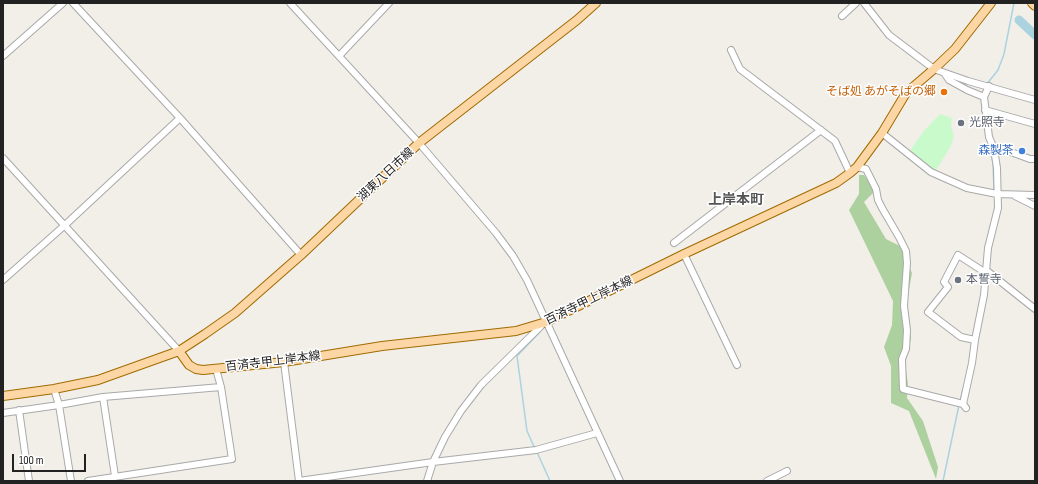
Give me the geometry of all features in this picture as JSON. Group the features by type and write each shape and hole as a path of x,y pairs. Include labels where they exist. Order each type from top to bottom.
{"main road":[{"name":"湖東八日市線","path":"179,351 235,313 301,255 419,143 596,3"},
{"name":"百済寺甲上岸本線","path":"179,351 189,365 196,369 216,369 284,362 382,346 516,331 546,322 684,254 836,183 850,173 857,167 882,132 906,93 934,70 955,49 991,3"},
{"path":"1032,3 1035,6"},
{"path":"4,394 54,389 98,380 179,351"}],"street":[{"path":"3,56 63,3"},
{"path":"73,3 180,118 301,255"},
{"path":"290,3 419,143 513,256 527,280 620,481"},
{"path":"339,56 389,3"},
{"path":"842,16 856,3"},
{"path":"864,3 889,35 934,70 1035,100"},
{"path":"731,50 740,69 835,141 850,173"},
{"path":"945,74 949,80 984,98"},
{"path":"857,167 866,169 876,189 878,200 906,251 907,263 904,306 907,330 906,349 902,359 902,388 965,406 975,340 984,295 988,248 991,233 998,214 997,168 994,149 989,137 984,98 989,86"},
{"path":"985,110 1035,124"},
{"path":"3,280 65,225 180,118"},
{"path":"674,243 822,130"},
{"path":"882,132 931,172 973,190 997,194 1035,195"},
{"path":"994,149 1035,159"},
{"path":"3,158 179,351"},
{"path":"1014,195 1035,206"},
{"path":"684,254 737,365"},
{"path":"975,340 961,337 928,312 948,287 944,282 958,255 986,271 1035,309"},
{"path":"427,481 433,462 445,437 461,411 481,385 546,322"},
{"path":"284,362 299,481 433,462 536,450 597,433"},
{"path":"88,481 232,459 221,387 216,369"},
{"path":"3,413 103,398 221,387"},
{"path":"54,389 59,405 71,481"},
{"path":"103,398 113,478"},
{"path":"19,410 29,481"},
{"path":"767,481 787,471"}],"green space":[{"path":"940,114 952,118 951,126 954,136 951,146 936,170 932,171 909,152 923,132"},
{"path":"859,175 864,175 873,188 873,193 864,202 886,239 900,246 912,273 908,295 907,313 911,338 905,364 908,384 907,398 923,421 938,467 936,479 909,411 891,403 891,366 884,347 892,325 893,301 849,210 859,194"}],"waterway":[{"path":"986,85 998,70 1004,54 1014,3"},
{"path":"1019,20 1035,35"},
{"path":"982,104 984,118"},
{"path":"989,145 993,163 994,191"},
{"path":"995,202 995,211"},
{"path":"535,449 527,431 517,356 540,332"},
{"path":"960,401 963,389"},
{"path":"943,481 959,405"},
{"path":"537,452 550,481"}],"place":[{"name":"そば処 あがそばの郷","path":"944,92"},
{"name":"光照寺","path":"961,123"},
{"name":"森製茶","path":"1022,151"},
{"name":"本誓寺","path":"958,280"}],"district":[{"name":"上岸本町","path":"736,200"}]}
